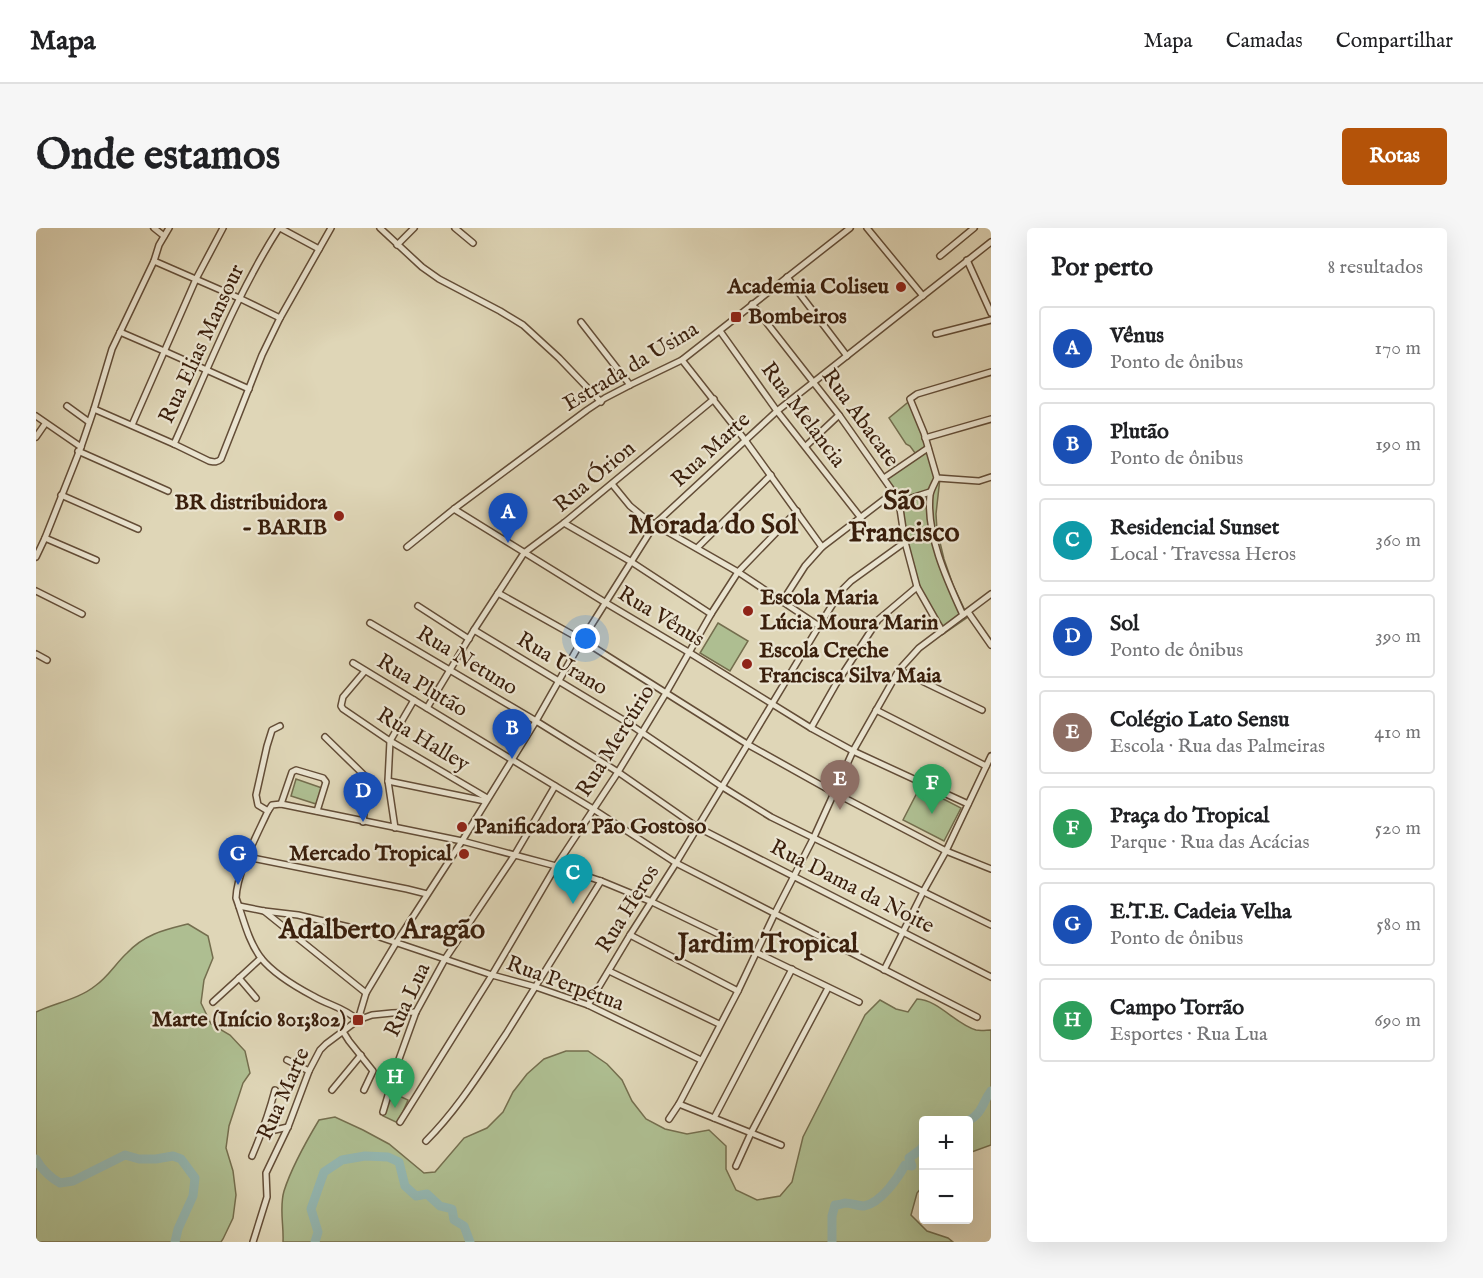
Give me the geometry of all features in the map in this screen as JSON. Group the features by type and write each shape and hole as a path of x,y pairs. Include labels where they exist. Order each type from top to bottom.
{"street":[{"path":"154,228 164,236"},
{"path":"36,557 94,409 109,359 169,228"},
{"path":"132,424 196,279 223,228"},
{"path":"280,228 319,249"},
{"name":"Rua Elias Mansour","path":"174,444 239,298 260,258 280,228"},
{"path":"94,409 132,424 209,461 219,461 262,355 280,318 331,228"},
{"path":"380,228 422,267 523,325 559,358 600,402"},
{"path":"397,245 414,228"},
{"path":"455,228 473,243"},
{"path":"867,228 922,296"},
{"path":"940,256 974,228"},
{"name":"Estrada da Usina","path":"407,547 587,410 605,398 682,360 846,229"},
{"name":"Rua Marte","path":"253,1242 267,1197 266,1173 288,1127 309,1071 326,1044 358,1020 366,993 536,721 582,640 655,524 777,411 991,242"},
{"path":"968,260 991,313"},
{"path":"154,261 280,318"},
{"path":"787,277 847,356"},
{"name":"Rua Abacate","path":"752,304 839,415 894,492 899,502 905,542 917,587 942,631"},
{"path":"936,334 991,320"},
{"path":"581,322 630,385"},
{"name":"Rua Melancia","path":"720,331 777,411 861,518"},
{"path":"120,332 249,389"},
{"path":"682,360 745,440 822,547"},
{"path":"991,372 912,397 910,402 925,438 937,478 930,492 930,511 935,541 948,583 966,614 991,645"},
{"name":"Rua Órion","path":"427,708 524,553 564,524 714,399"},
{"path":"67,406 89,422"},
{"path":"806,446 839,415"},
{"path":"36,416 79,449 168,491"},
{"path":"925,438 991,418"},
{"path":"36,437 45,424"},
{"path":"884,478 928,448"},
{"path":"697,548 771,475"},
{"path":"937,478 978,481 991,477"},
{"path":"612,484 640,515 738,572 819,626"},
{"path":"782,602 805,566 822,547 894,492"},
{"path":"899,502 930,492"},
{"path":"61,495 138,529"},
{"name":"Rua Vênus","path":"454,509 811,728 853,751 968,804"},
{"name":"Rua Mercúrio","path":"400,1122 492,975 556,866 618,772 738,572 797,511"},
{"path":"564,524 630,561 711,614"},
{"path":"45,538 96,560"},
{"name":"Rua Heros","path":"588,1005 841,591 905,542"},
{"path":"811,728 836,684 878,620 917,587"},
{"path":"36,591 82,614"},
{"path":"498,593 582,640 747,744 833,792 946,850 991,869"},
{"path":"669,1119 738,991 774,913 814,837 853,751 899,670 919,648 991,594"},
{"path":"418,606 470,639"},
{"name":"Rua Netuno","path":"370,623 618,772 697,827"},
{"name":"Rua Urano","path":"474,630 641,732 771,817 991,925"},
{"path":"36,654 47,660"},
{"name":"Rua Plutão","path":"353,663 593,809 676,863 977,1017"},
{"path":"899,670 982,710"},
{"name":"Rua Halley","path":"365,671 343,698 341,706 343,709 486,800"},
{"path":"395,828 387,781 390,741 414,700"},
{"path":"876,710 986,766"},
{"path":"268,811 258,805 256,795 271,732 280,726"},
{"path":"325,737 364,775 367,789 363,822"},
{"path":"884,970 991,756"},
{"path":"281,804 292,771 296,770 323,778 326,782 317,811"},
{"path":"387,781 486,800"},
{"name":"Rua Lua","path":"383,1112 416,1012 445,959 514,856 555,786"},
{"path":"416,1012 392,1012 358,1020 345,1010 315,998 296,986 261,958 251,940 236,898 247,857 272,805 281,804 462,841 556,866 601,881 652,902 859,1002"},
{"name":"Rua Dama da Noite","path":"697,827 991,977"},
{"path":"247,857 427,894"},
{"path":"426,1141 452,1114 536,987 601,881"},
{"name":"Rua Perpétua","path":"239,906 298,915 353,928 492,975 536,987 588,1005 701,1060"},
{"path":"264,911 366,993"},
{"path":"630,935 738,991"},
{"path":"213,1002 261,958"},
{"path":"714,1118 792,969"},
{"path":"609,971 720,1024"},
{"path":"239,978 256,998"},
{"path":"736,1166 751,1133 828,988"},
{"path":"342,1030 373,1071 364,1090"},
{"path":"332,1090 361,1055"},
{"path":"287,1060 309,1071"},
{"path":"252,1156 262,1133 275,1090"},
{"path":"679,1104 781,1145"},
{"path":"262,1133 288,1127"}],"green space":[{"path":"912,399 940,478 936,514 937,530 944,559 968,617 942,635 921,591 907,540 902,502 887,479 918,457 906,444 889,418"},
{"path":"718,623 748,641 730,671 700,653"},
{"path":"296,779 322,788 316,804 291,796"},
{"path":"920,787 961,808 944,841 903,820"},
{"path":"188,924 208,936 213,958 204,980 201,1003 211,1024 230,1035 245,1051 250,1073 243,1083 229,1126 226,1148 233,1171 236,1195 233,1218 223,1239 221,1242 36,1242 36,1012 89,990 141,941 163,931"},
{"path":"917,999 925,1000 968,1027 991,1030 991,1145 973,1152 973,1116 919,1116 919,1191 911,1215 927,1231 953,1242 283,1242 284,1191 304,1145 319,1120 335,1117 389,1144 424,1173 435,1172 464,1138 487,1128 503,1112 513,1092 527,1074 544,1059 566,1051 588,1051 607,1064 622,1080 632,1101 646,1119 665,1129 687,1134 709,1130 726,1146 726,1169 736,1190 757,1200 780,1196 792,1182 803,1137 865,1015 880,1000 896,1009 908,1012"},
{"path":"393,1093 408,1100 398,1123 383,1116"}],"waterway":[{"path":"973,1118 991,1091"},
{"path":"832,1242 832,1216 835,1205 845,1203 864,1206 877,1200 893,1183 905,1165 912,1166 909,1158 919,1151"},
{"path":"36,1159 46,1173 60,1183 73,1181 125,1155 139,1159 173,1156 181,1159 195,1178 193,1196 178,1229 175,1242"},
{"path":"315,1242 318,1232 311,1209 324,1172 342,1160 365,1156 388,1157 399,1162 405,1186 416,1196 427,1194 440,1206 452,1209 454,1220 464,1226 470,1242"}],"place":[{"name":"Academia Coliseu","path":"901,287"},
{"name":"Bombeiros","path":"736,317"},
{"name":"BR distribuidora - BARIB","path":"339,516"},
{"name":"Vênus","path":"508,543"},
{"name":"Escola Maria Lúcia Moura Marin","path":"748,611"},
{"name":"Escola Creche Francisca Silva Maia","path":"747,664"},
{"name":"Plutão","path":"512,759"},
{"name":"Colégio Lato Sensu","path":"840,810"},
{"name":"Praça do Tropical","path":"932,814"},
{"name":"Sol","path":"363,822"},
{"name":"Panificadora Pão Gostoso","path":"462,827"},
{"name":"Mercado Tropical","path":"464,854"},
{"name":"E.T.E. Cadeia Velha","path":"238,885"},
{"name":"Residencial Sunset","path":"573,904"},
{"name":"Marte (Início 801;802)","path":"358,1020"},
{"name":"Campo Torrão","path":"395,1108"}],"district":[{"name":"São Francisco","path":"904,517"},
{"name":"Morada do Sol","path":"713,525"},
{"name":"Adalberto Aragão","path":"382,930"},
{"name":"Jardim Tropical","path":"768,944"}]}
